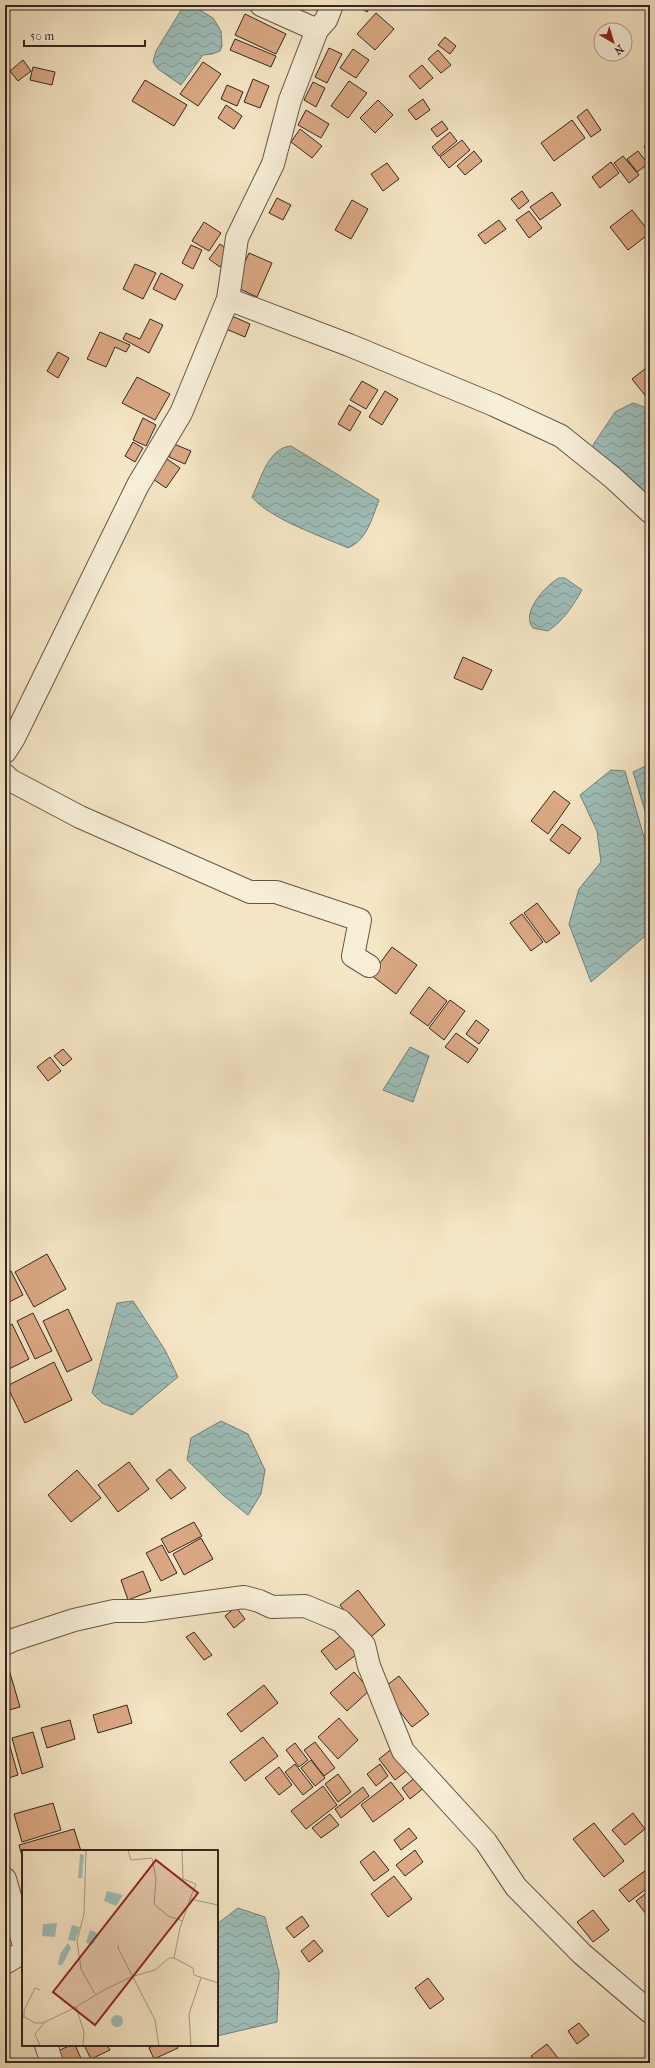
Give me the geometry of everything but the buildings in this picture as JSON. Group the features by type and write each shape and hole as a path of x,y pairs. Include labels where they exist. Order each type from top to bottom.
{"street":[{"path":"261,5 317,30"},
{"path":"5,752 14,738 58,650 138,485 181,413 228,299 237,238 273,164 290,100 317,30 326,20 332,5"},
{"path":"228,299 349,345 494,405 561,436 612,477 650,512"},
{"path":"5,775 10,780 80,817 250,892 276,892 360,920 353,956 369,966"},
{"path":"5,1644 74,1620 114,1611 142,1611 244,1597 259,1601 272,1607 305,1606 341,1621 364,1646 369,1666 403,1751 486,1842 516,1887 582,1954 650,2012"},
{"path":"5,1879 22,1938"},
{"path":"5,1963 22,1953"},
{"path":"46,2046 52,2063"}],"water":[{"path":"183,7 195,7 213,18 221,31 222,46 220,51 203,55 181,85 158,69 153,62 156,51"},
{"path":"633,403 650,409 650,503 594,458 593,445 615,412"},
{"path":"291,446 379,500 368,528 360,540 348,548 283,520 260,505 252,497 262,473 271,458 276,452"},
{"path":"559,578 565,578 582,590 567,613 548,631 533,628 530,622 532,607 542,593"},
{"path":"650,764 650,827 633,772"},
{"path":"611,770 625,771 650,858 650,932 591,982 569,924 579,889 601,862 597,831 580,795"},
{"path":"410,1047 429,1056 413,1102 383,1090"},
{"path":"133,1301 165,1350 178,1377 132,1415 102,1403 92,1393 117,1303"},
{"path":"221,1421 248,1434 265,1470 261,1494 248,1515 224,1496 187,1460 191,1438"},
{"path":"238,1908 265,1917 279,1972 277,2022 218,2036 218,1923"}]}
